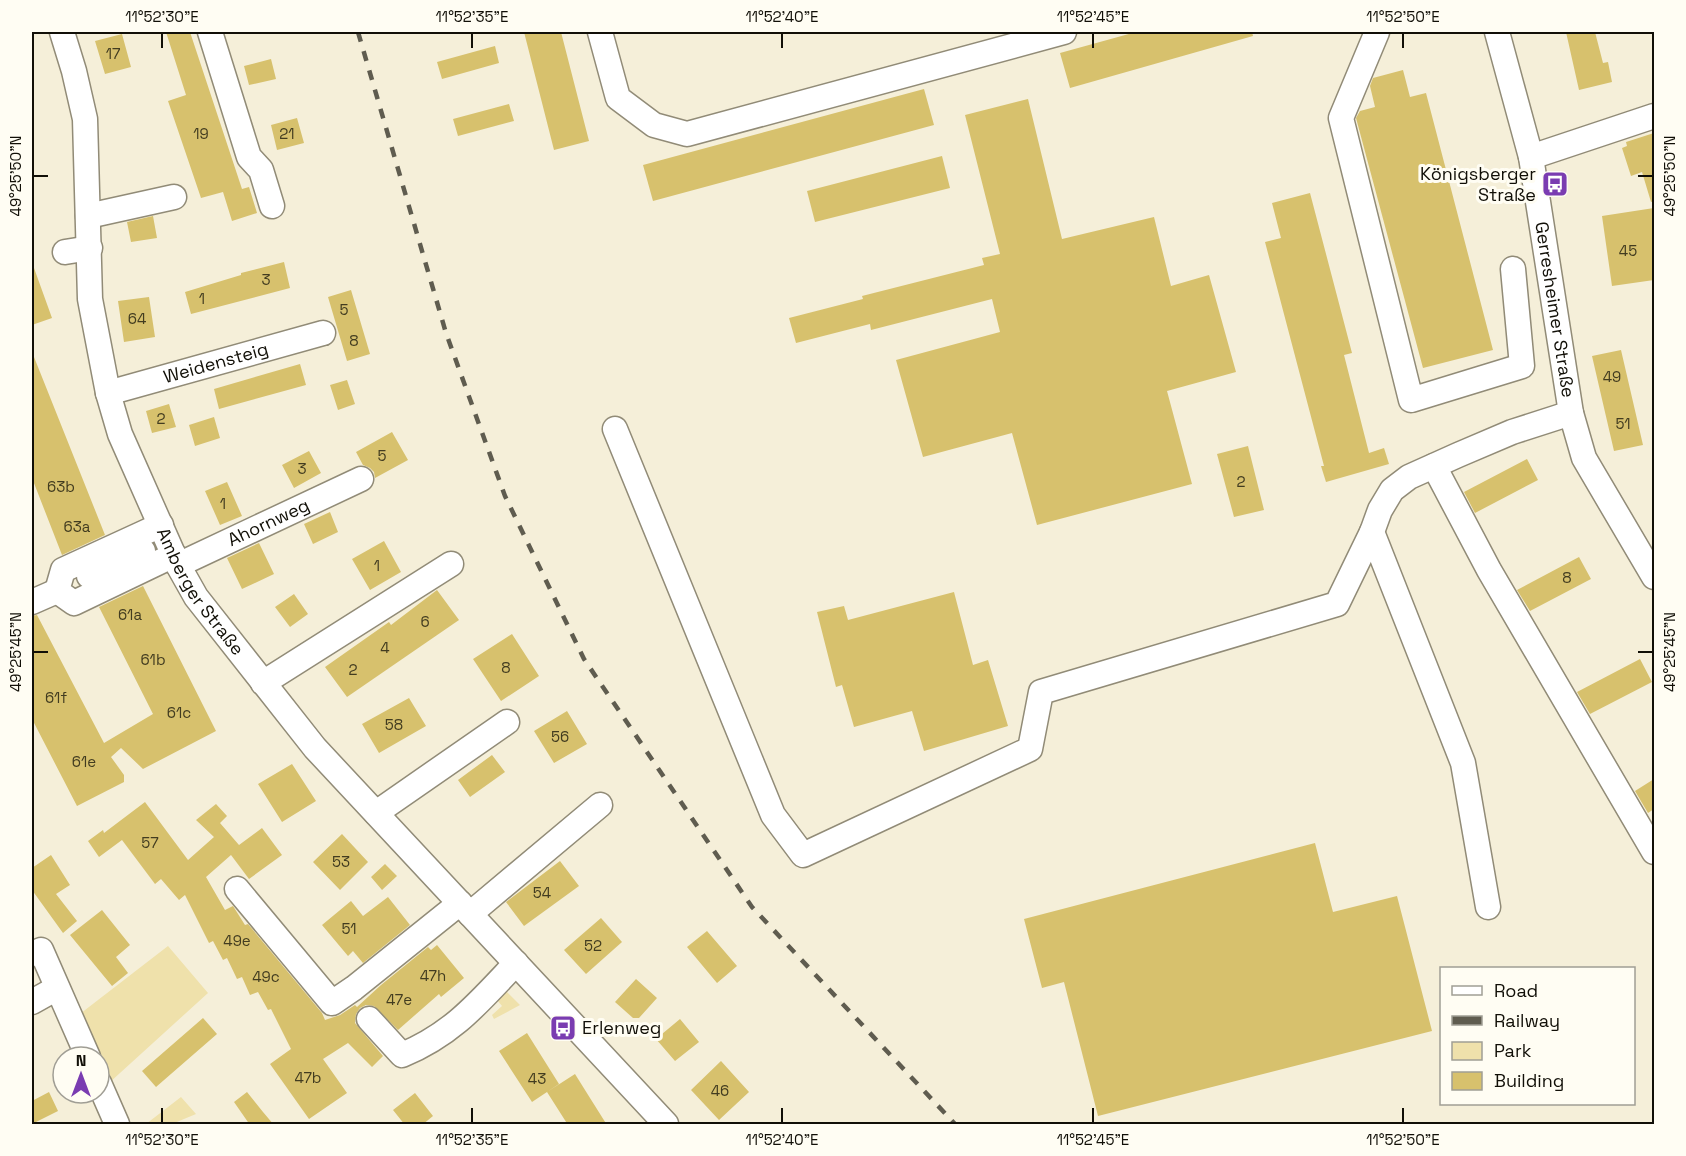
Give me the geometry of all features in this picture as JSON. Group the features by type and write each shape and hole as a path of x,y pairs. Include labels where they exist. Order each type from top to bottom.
{"street":[{"name":"Amberger Straße","path":"62,32 85,119 90,299 108,393 120,434 170,546 196,597 315,748 666,1125"},
{"path":"210,32 249,157 261,170 272,206"},
{"path":"600,32 618,98 654,125 687,134 1064,32"},
{"path":"1377,32 1341,118 1411,400 1522,366 1513,269"},
{"name":"Gerresheimer Straße","path":"1497,32 1531,157 1570,413 1584,458 1654,577"},
{"path":"1531,157 1654,116"},
{"path":"88,212 174,197"},
{"path":"65,252 90,248"},
{"name":"Weidensteig","path":"108,393 323,333"},
{"name":"Gerresheimer Straße","path":"615,429 773,815 803,855 1030,749 1041,692 1336,604 1380,510 1392,490 1409,477 1512,432 1570,413"},
{"path":"1434,466 1494,580 1654,852"},
{"name":"Ahornweg","path":"170,546 361,479"},
{"path":"1372,531 1463,764 1488,907"},
{"path":"89,576 170,546"},
{"path":"57,591 74,603 170,546"},
{"path":"57,591 63,570 170,546"},
{"path":"263,683 451,564"},
{"path":"32,602 57,591"},
{"path":"376,813 507,722"},
{"path":"237,889 332,1003 465,908 600,805"},
{"path":"32,954 41,951 83,1045"},
{"path":"369,1019 402,1055 423,1046 458,1023 516,963"},
{"path":"32,1000 32,1002 57,988"},
{"path":"108,1105 117,1125"}],"green space":[{"path":"168,946 208,993 111,1081 111,1045 92,1045 76,1017"},
{"path":"506,991 520,1005 494,1019 492,1015 502,1006 497,1000"},
{"path":"181,1097 196,1114 172,1124 146,1124"}],"building":[{"path":"166,32 190,32 242,189 249,187 257,213 232,221 223,192 201,198 168,101 186,95"},
{"path":"524,32 561,32 589,141 554,150"},
{"path":"1136,32 1252,32 1253,36 1070,88 1060,53"},
{"path":"1566,32 1595,32 1603,63 1608,62 1612,82 1579,90"},
{"path":"122,34 131,67 105,74 95,41"},
{"path":"495,46 499,63 442,79 437,62"},
{"path":"271,59 276,79 249,85 244,66"},
{"path":"1403,70 1410,97 1426,93 1493,350 1423,368 1356,118 1360,111 1375,107 1370,86 1373,78"},
{"path":"924,89 934,125 653,201 643,165"},
{"path":"1028,99 1062,239 1154,217 1171,286 1209,275 1236,372 1167,391 1192,484 1037,525 1012,433 923,457 896,360 1000,332 992,299 871,330 870,324 796,343 789,318 863,299 862,296 984,265 982,258 1000,254 965,115"},
{"path":"509,104 514,121 458,136 453,119"},
{"path":"297,118 304,143 277,150 271,125"},
{"path":"1654,133 1654,201 1651,202 1642,172 1631,176 1622,148 1627,146 1626,142"},
{"path":"942,156 950,188 815,222 807,191"},
{"path":"1310,193 1352,353 1344,355 1369,453 1384,448 1389,464 1326,482 1321,466 1324,466 1265,242 1281,238 1272,203"},
{"path":"1654,208 1654,280 1612,286 1602,216"},
{"path":"153,216 157,238 131,242 127,222"},
{"path":"284,262 290,288 191,314 185,292 241,275 241,273"},
{"path":"32,268 34,268 52,318 32,325"},
{"path":"351,290 370,354 347,361 328,297"},
{"path":"149,297 155,337 124,342 118,301"},
{"path":"1621,350 1643,445 1614,451 1592,356"},
{"path":"32,352 105,535 62,555 32,478"},
{"path":"300,364 306,385 219,409 214,389"},
{"path":"347,380 355,404 338,410 330,385"},
{"path":"169,404 176,427 152,433 146,411"},
{"path":"214,417 220,438 195,446 189,425"},
{"path":"392,432 408,460 375,478 374,472 363,465 356,452"},
{"path":"1248,446 1264,510 1234,517 1217,454"},
{"path":"309,451 321,473 294,488 282,465"},
{"path":"1527,459 1538,480 1475,513 1464,492"},
{"path":"227,482 242,516 220,525 205,491"},
{"path":"330,512 338,532 313,544 304,524"},
{"path":"384,541 401,572 370,590 352,559"},
{"path":"259,543 274,574 242,589 227,558"},
{"path":"1579,557 1591,579 1530,611 1517,590"},
{"path":"143,586 216,731 143,769 121,748 111,757 124,775 124,782 77,806 32,719 32,616 37,615 104,743 153,714 99,607"},
{"path":"437,590 459,620 347,697 325,667 389,622 391,625"},
{"path":"954,592 973,665 988,660 1008,726 924,751 912,711 854,727 842,685 836,687 817,612 844,606 848,620"},
{"path":"294,594 308,614 290,627 275,607"},
{"path":"512,634 539,676 501,701 473,659"},
{"path":"1640,659 1652,682 1590,714 1577,692"},
{"path":"409,698 426,726 379,753 362,724"},
{"path":"567,711 587,744 554,763 534,731"},
{"path":"492,755 505,772 470,797 458,780"},
{"path":"292,764 316,801 282,822 258,784"},
{"path":"1654,779 1654,809 1648,813 1635,791"},
{"path":"145,802 188,860 214,837 196,820 216,804 227,816 220,823 239,845 262,828 282,855 249,879 231,855 206,877 225,910 233,906 245,925 248,924 322,1013 325,1020 340,1015 355,1005 357,1007 428,947 431,950 437,945 464,978 441,997 439,994 398,1030 374,1006 366,1005 360,1008 356,1014 355,1023 383,1056 372,1067 348,1043 323,1059 347,1093 309,1119 270,1064 291,1049 271,1009 268,1010 258,992 250,995 242,977 237,979 227,958 223,960 213,941 209,943 185,895 179,900 161,879 155,884 122,840 99,857 88,841 103,830 104,833"},
{"path":"342,834 368,862 340,890 313,862"},
{"path":"1315,843 1333,912 1397,896 1432,1031 1098,1116 1064,982 1042,988 1024,919"},
{"path":"51,855 70,885 56,894 77,921 63,933 32,890 32,868"},
{"path":"560,861 579,886 524,926 506,902"},
{"path":"385,864 397,876 382,890 371,877"},
{"path":"388,897 410,925 363,963 353,951 348,956 322,925 351,901 363,916"},
{"path":"102,910 130,945 116,957 128,973 112,986 70,935"},
{"path":"601,918 622,942 586,974 564,950"},
{"path":"707,931 737,966 717,983 687,947"},
{"path":"636,979 657,998 639,1018 633,1018 615,1002"},
{"path":"203,1018 217,1034 156,1087 142,1071"},
{"path":"680,1019 699,1042 675,1061 656,1039"},
{"path":"527,1033 559,1084 532,1102 499,1051"},
{"path":"721,1061 749,1092 719,1120 691,1090"},
{"path":"575,1074 607,1125 568,1125 547,1092"},
{"path":"49,1092 51,1105 55,1105 58,1111 32,1124 32,1101"},
{"path":"247,1092 274,1125 250,1125 234,1102"},
{"path":"415,1093 433,1116 422,1125 405,1125 393,1110"}],"railway":[{"path":"358,32 446,333 505,496 584,659 752,907 955,1124"}],"place":[{"name":"Königsberger Straße","path":"1555,184"},
{"name":"Erlenweg","path":"563,1028"}]}
